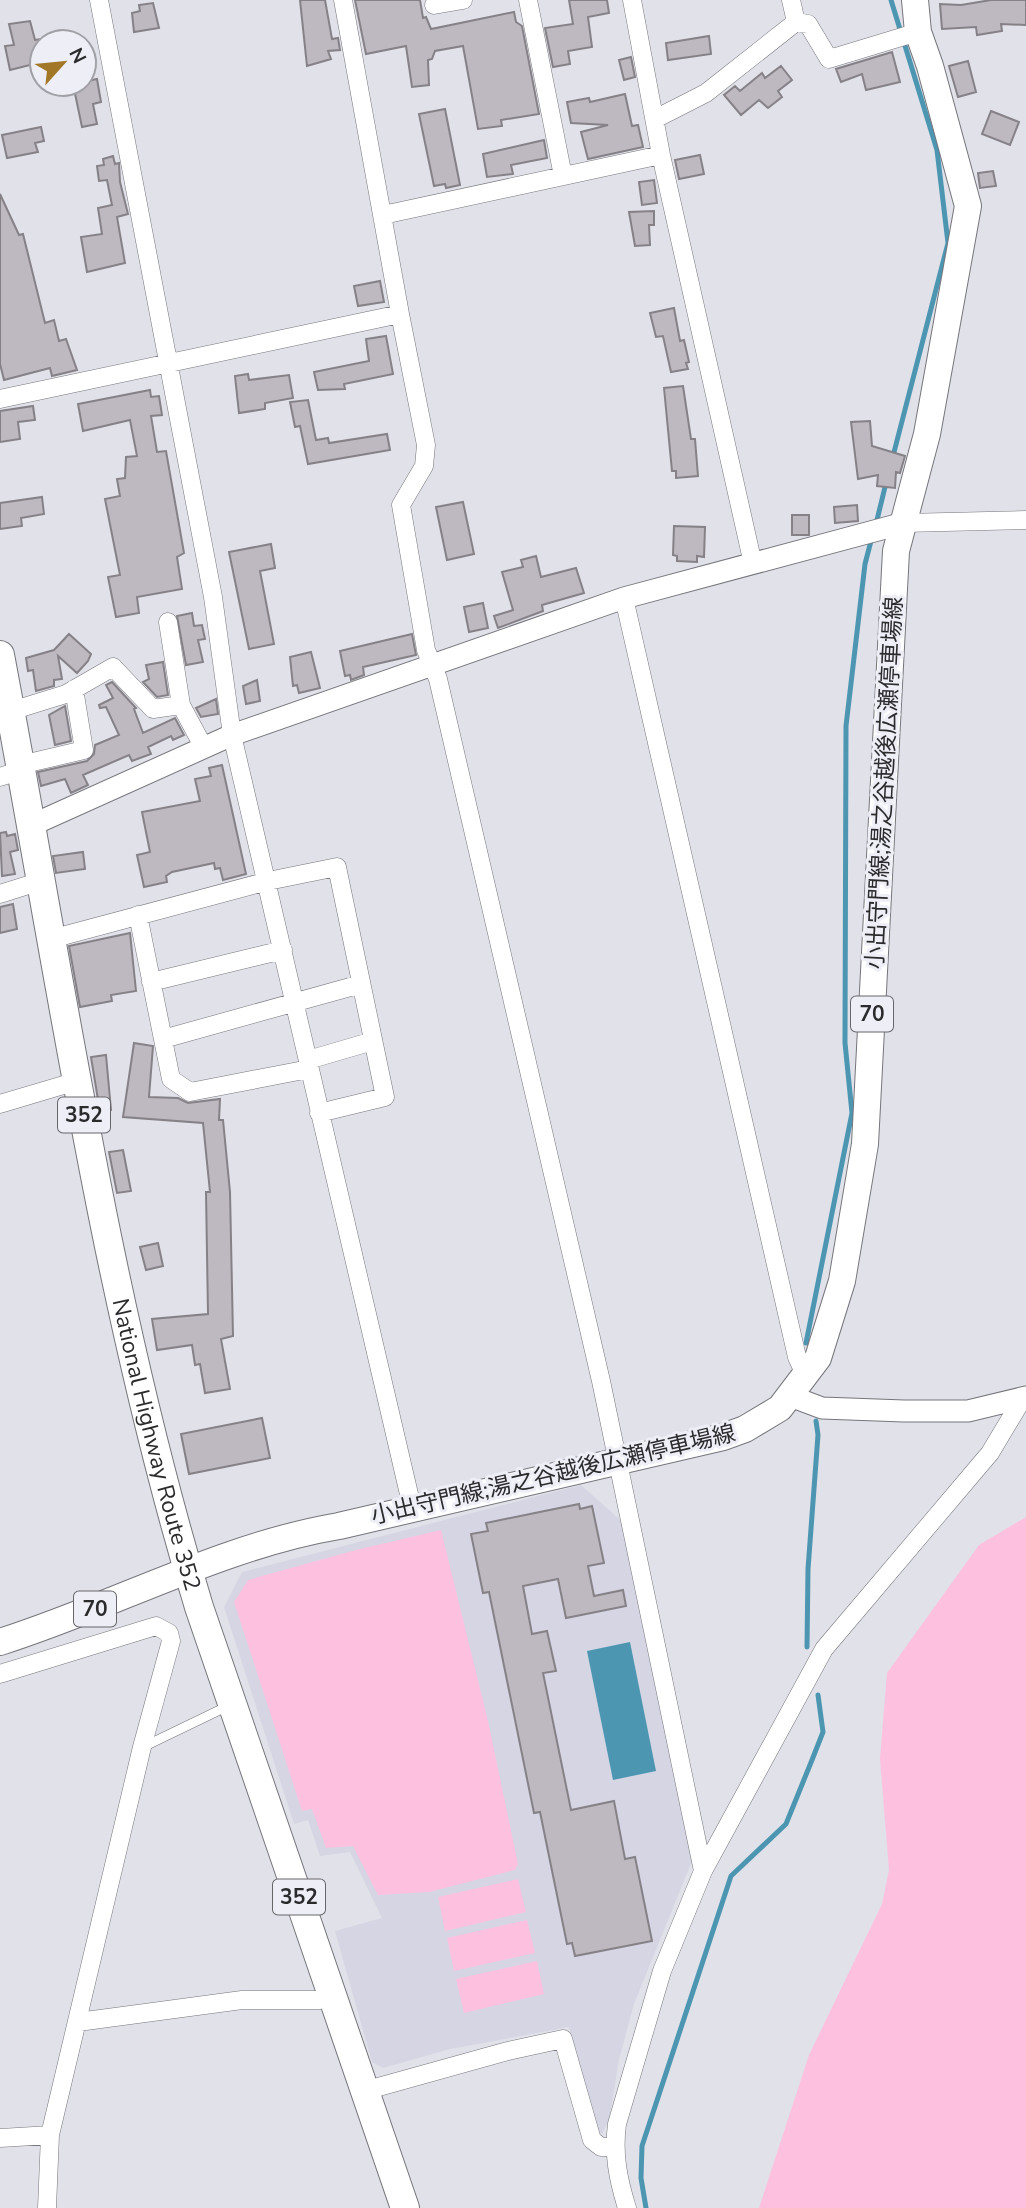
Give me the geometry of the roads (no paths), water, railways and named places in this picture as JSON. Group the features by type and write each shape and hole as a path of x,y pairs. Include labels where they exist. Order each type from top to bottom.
{"highway":[{"name":"National Highway Route 352","path":"0,655 10,711 14,771 32,825 77,1081 144,1404 188,1571 405,2208"}],"main road":[{"name":"小出守門線;湯之谷越後広瀬停車場線","path":"188,1571 290,1534 339,1526 412,1507 619,1462 746,1429 780,1408 810,1373 827,1335 842,1281 865,1144 895,564 927,434 968,206 930,66 918,32 915,0"},
{"name":"70","path":"0,1643 80,1616 188,1571"}],"street":[{"path":"99,0 213,597 232,735 412,1507"},
{"path":"344,0 426,445 424,466 401,505 426,650 433,665 619,1462 704,1871"},
{"path":"434,5 463,0"},
{"path":"528,0 563,176"},
{"path":"632,0 661,155 754,564"},
{"path":"791,0 796,22"},
{"path":"656,118 706,93 796,22 808,24 829,59 918,32"},
{"path":"383,215 661,155"},
{"path":"0,398 400,314"},
{"path":"32,825 232,735 624,598 904,523 1026,520"},
{"path":"624,598 797,1357 802,1368 810,1373"},
{"path":"167,622 181,705 204,748"},
{"path":"10,711 74,689 113,667 153,709 181,705"},
{"path":"14,771 84,750 74,689"},
{"path":"51,939 268,881 337,867 385,1097 319,1113"},
{"path":"0,894 41,881"},
{"path":"138,915 171,1079 190,1092 309,1064 373,1041"},
{"path":"151,982 283,950"},
{"path":"163,1039 362,984"},
{"path":"0,1104 77,1081"},
{"path":"790,1396 822,1408 904,1411 968,1411 1024,1398"},
{"path":"627,2208 618,2179 614,2147 636,2053 658,1982 704,1871 824,1649 990,1453 1024,1398"},
{"path":"0,1674 148,1628 163,1628 169,1633 171,1641 142,1747 50,2134 47,2208"},
{"path":"78,2022 242,2000 320,2000 334,1996"},
{"path":"364,2091 482,2057 563,2039 592,2140 601,2147 614,2147"},
{"path":"0,2138 50,2134"}],"lane":[{"path":"142,1747 233,1704"}],"water":[{"path":"630,1642 656,1771 613,1780 587,1651"}],"waterway":[{"path":"891,0 937,150 948,243 892,460"},
{"path":"876,524 886,483"},
{"path":"806,1343 852,1113 845,1043 846,726 865,564 872,537"},
{"path":"807,1647 808,1569 818,1435 816,1421"},
{"path":"646,2208 641,2178 642,2146 731,1876 786,1824 823,1732 818,1695"}]}
